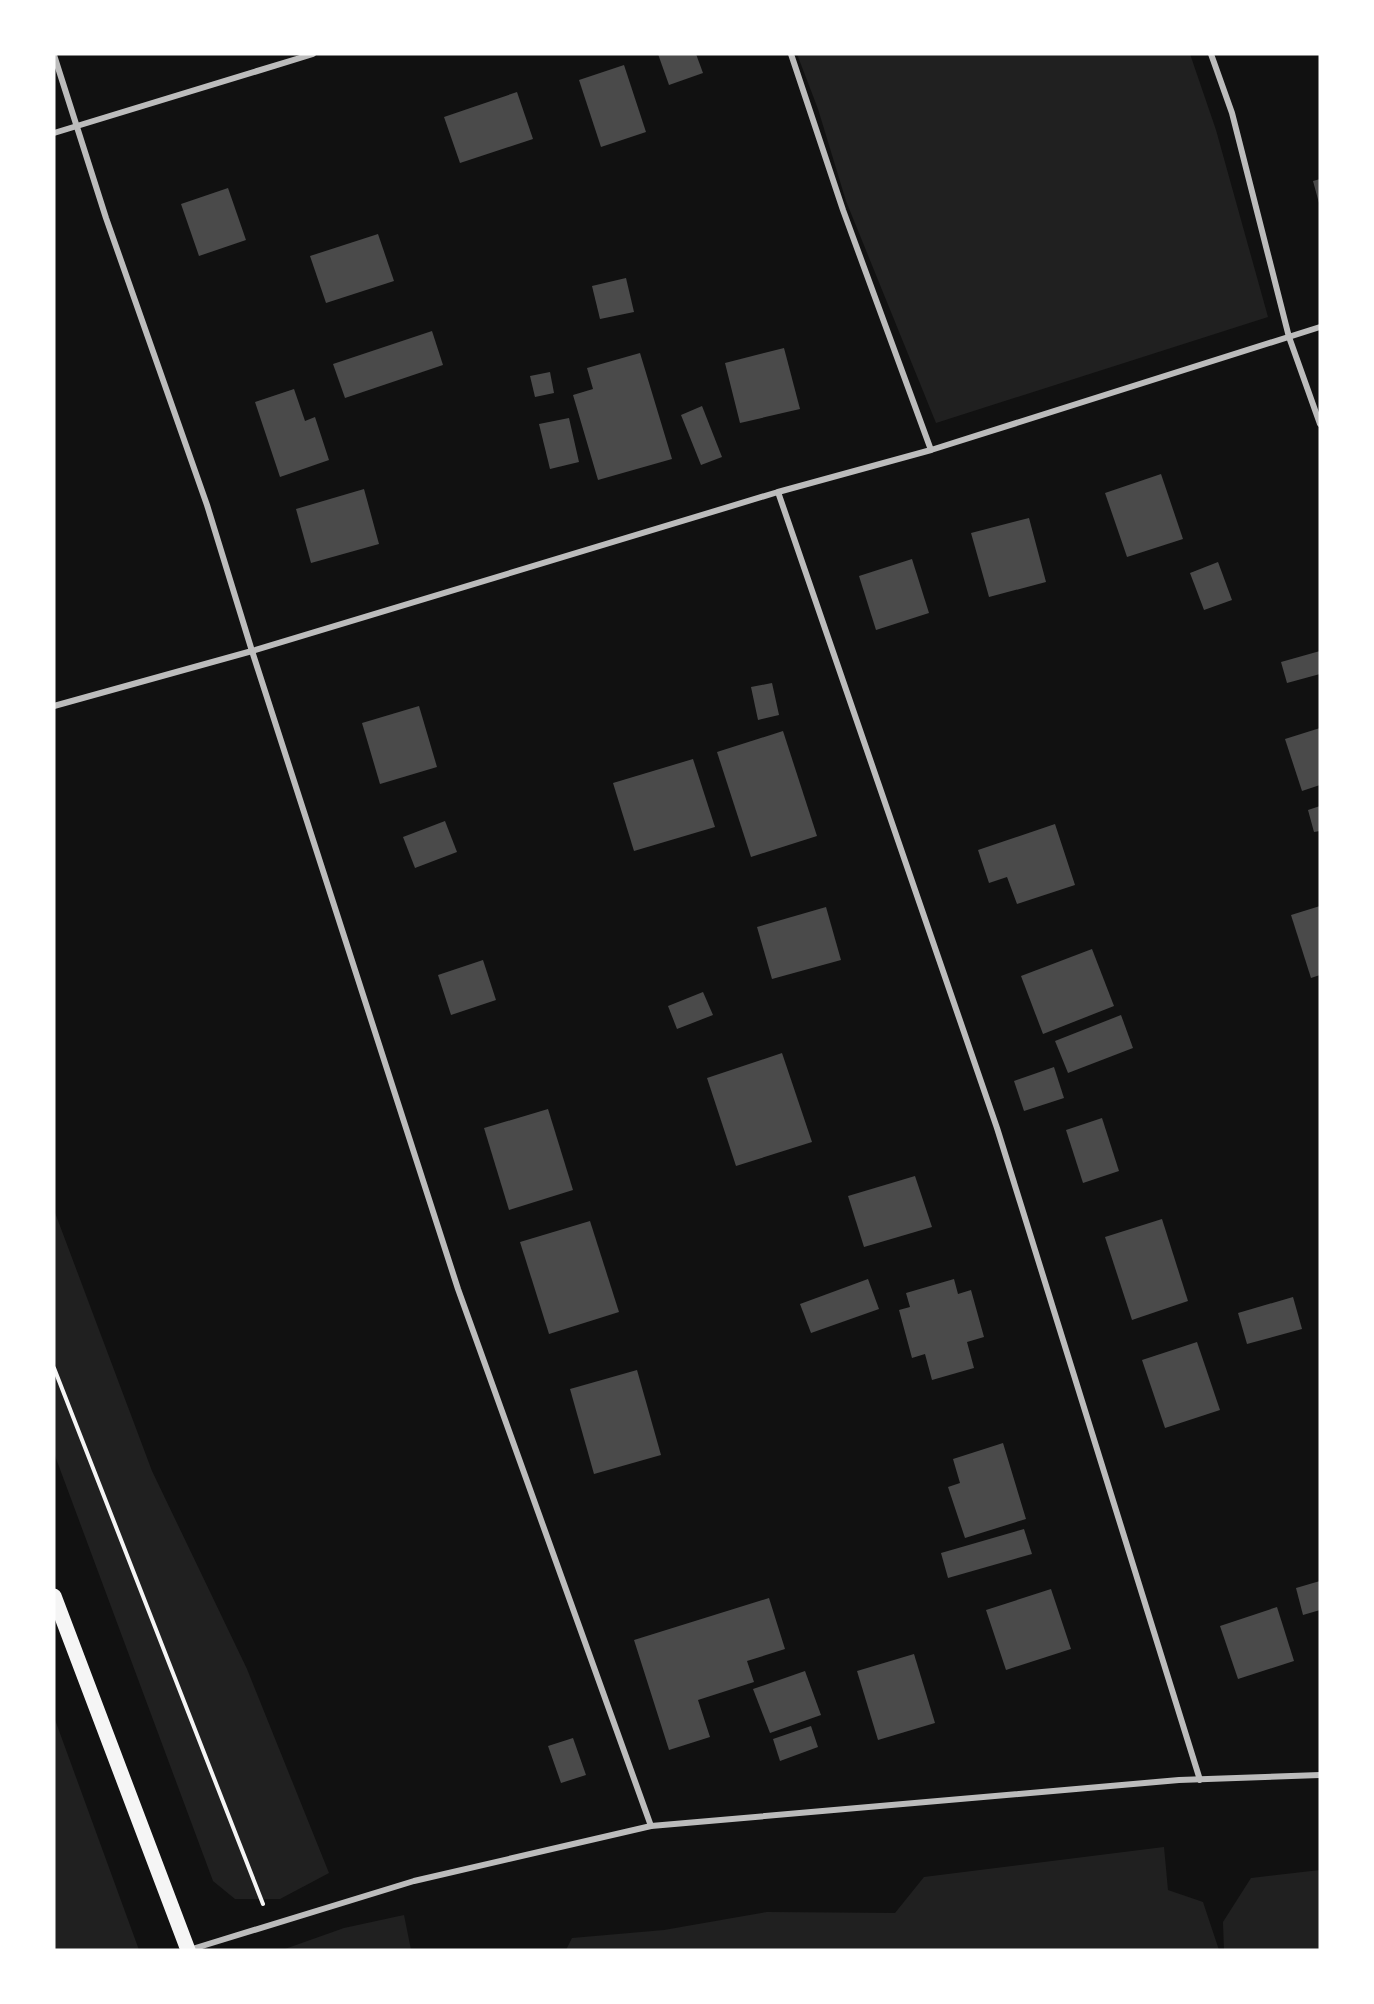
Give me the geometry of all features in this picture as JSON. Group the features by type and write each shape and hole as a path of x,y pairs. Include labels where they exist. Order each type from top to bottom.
{"main road":[{"path":"54,1596 188,1950"}],"street":[{"path":"54,133 313,54"},
{"path":"791,54 843,210 932,450"},
{"path":"1211,54 1232,113 1289,337 1320,424"},
{"path":"54,55 106,218 207,504 252,651 458,1289 651,1826"},
{"path":"54,706 252,651 778,492 932,450 1320,327"},
{"path":"778,492 998,1128 1200,1780"},
{"path":"188,1950 414,1881 651,1826 1200,1780 1320,1775"}],"path":[{"path":"54,1368 271,1925"}],"shaded area":[{"path":"797,54 1190,54 1216,130 1268,317 936,423 846,201 818,109"},
{"path":"54,1210 152,1471 247,1669 329,1873 280,1899 235,1899 213,1881 54,1453"},
{"path":"54,1717 139,1950 54,1950"},
{"path":"1164,1847 1168,1890 1203,1902 1219,1950 566,1950 572,1938 664,1930 767,1912 895,1913 924,1877"},
{"path":"1320,1870 1320,1950 1224,1950 1223,1922 1251,1878"},
{"path":"404,1915 411,1950 282,1950 344,1928"}],"building":[{"path":"658,54 696,54 703,73 669,85"},
{"path":"624,65 646,132 601,147 579,80"},
{"path":"517,92 533,139 460,163 444,117"},
{"path":"1320,179 1320,202 1319,203 1313,181"},
{"path":"228,188 246,240 199,256 181,204"},
{"path":"378,234 394,281 326,303 310,256"},
{"path":"626,278 634,312 600,319 592,286"},
{"path":"432,331 443,365 345,398 333,364"},
{"path":"784,348 800,409 740,423 725,363"},
{"path":"640,353 672,459 598,480 573,395 593,389 587,368"},
{"path":"550,372 554,393 535,397 530,376"},
{"path":"294,389 305,421 315,417 329,460 280,477 255,402"},
{"path":"702,406 722,457 701,465 681,415"},
{"path":"569,418 579,462 550,469 539,424"},
{"path":"1161,474 1183,539 1127,557 1105,493"},
{"path":"364,489 379,544 311,563 296,509"},
{"path":"1029,518 1046,582 989,597 971,533"},
{"path":"912,559 929,613 876,630 859,576"},
{"path":"1218,562 1232,600 1204,610 1190,573"},
{"path":"1320,651 1320,674 1287,683 1281,662"},
{"path":"772,683 779,715 758,720 751,687"},
{"path":"419,706 437,767 380,784 362,723"},
{"path":"1320,728 1320,785 1302,791 1285,739"},
{"path":"783,731 817,836 751,857 717,752"},
{"path":"693,759 715,827 634,851 613,783"},
{"path":"1320,806 1320,831 1314,832 1308,810"},
{"path":"445,821 457,852 415,868 403,837"},
{"path":"1055,824 1075,885 1017,904 1007,877 989,883 978,850"},
{"path":"1320,906 1320,975 1311,978 1291,915"},
{"path":"826,907 841,960 772,979 757,927"},
{"path":"1092,949 1114,1006 1043,1034 1021,976"},
{"path":"483,960 496,1000 451,1015 438,975"},
{"path":"703,992 713,1015 677,1029 668,1006"},
{"path":"1121,1015 1133,1048 1068,1073 1055,1041"},
{"path":"782,1053 812,1142 736,1166 707,1078"},
{"path":"1054,1067 1064,1098 1024,1111 1014,1081"},
{"path":"548,1109 573,1190 509,1210 484,1128"},
{"path":"1102,1118 1119,1171 1083,1183 1066,1130"},
{"path":"915,1176 932,1227 864,1247 848,1196"},
{"path":"1162,1219 1188,1301 1132,1320 1105,1237"},
{"path":"590,1221 619,1312 549,1334 520,1242"},
{"path":"868,1279 879,1309 811,1333 800,1304"},
{"path":"954,1279 958,1294 971,1290 984,1337 967,1342 974,1368 932,1380 925,1354 912,1358 899,1310 910,1307 906,1293"},
{"path":"1293,1297 1302,1329 1247,1344 1238,1313"},
{"path":"1197,1342 1220,1410 1165,1428 1142,1360"},
{"path":"637,1370 661,1455 594,1474 570,1389"},
{"path":"1003,1443 1026,1519 965,1538 948,1487 960,1483 953,1459"},
{"path":"1024,1529 1032,1554 948,1578 941,1553"},
{"path":"1320,1581 1320,1610 1303,1615 1296,1588"},
{"path":"1051,1589 1071,1649 1006,1670 986,1610"},
{"path":"769,1598 785,1649 747,1661 754,1682 698,1700 710,1737 669,1750 634,1640"},
{"path":"1277,1607 1294,1661 1238,1679 1220,1626"},
{"path":"914,1654 935,1723 878,1740 857,1671"},
{"path":"805,1671 821,1715 770,1733 753,1689"},
{"path":"811,1726 818,1747 780,1761 773,1739"},
{"path":"573,1738 586,1775 561,1783 548,1746"}]}
